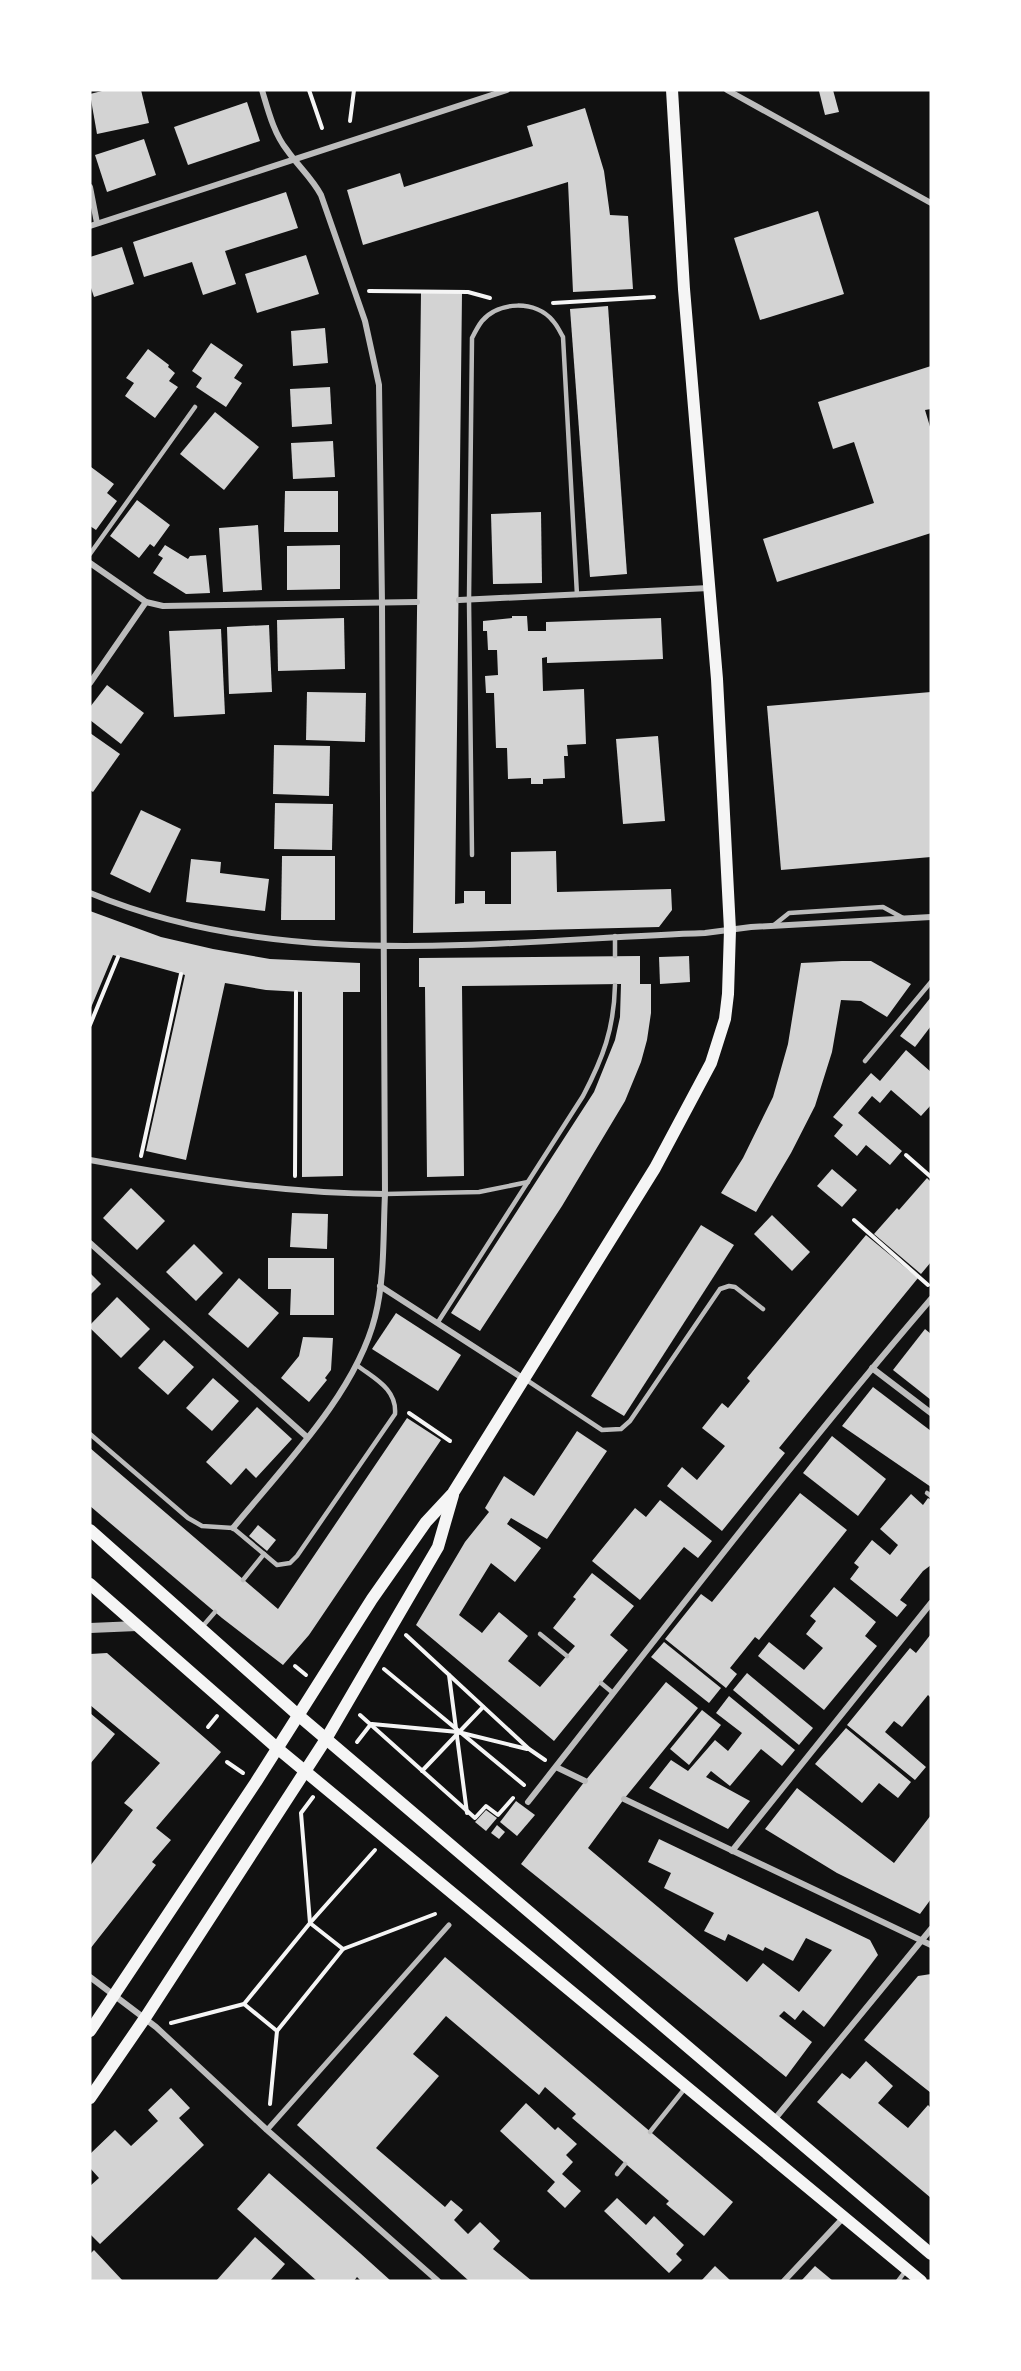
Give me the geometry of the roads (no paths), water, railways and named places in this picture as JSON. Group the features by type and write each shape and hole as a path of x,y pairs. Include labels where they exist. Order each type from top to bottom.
{"main road":[{"path":"90,2031 417,1534 453,1493 525,1379 655,1168 711,1063 725,1018 729,988 730,930 710,588 684,290 672,90"},
{"path":"90,2098 145,2018 326,1739 438,1546 453,1493"},
{"path":"90,1530 298,1715 931,2254"},
{"path":"90,1584 305,1772 921,2281"}],"street":[{"path":"233,1528 330,1408 357,1366 375,1317 380,1286 385,1194 380,410 374,356 365,321 321,195 280,139 262,90"},
{"path":"90,226 507,90"},
{"path":"727,90 931,203"},
{"path":"90,187 97,223"},
{"path":"90,563 146,602 163,606 417,602"},
{"path":"459,600 710,588"},
{"path":"90,683 146,602"},
{"path":"90,893 164,919 201,928 296,941 382,947 730,930 931,917"},
{"path":"90,1160 198,1179 295,1191 385,1194"},
{"path":"90,1243 307,1437"},
{"path":"380,1286 525,1379"},
{"path":"528,1802 872,1368 931,1299"},
{"path":"872,1368 931,1413"},
{"path":"732,1851 931,1603"},
{"path":"90,1628 137,1626"},
{"path":"556,1767 585,1781"},
{"path":"624,1799 931,1944"},
{"path":"267,2130 448,1925"},
{"path":"773,2120 931,1929"},
{"path":"90,1977 156,2027 267,2130 438,2281"},
{"path":"783,2281 844,2217"}],"lane":[{"path":"472,855 469,600 472,338 482,321 498,309 518,305 537,309 553,320 563,337 576,595"},
{"path":"90,554 195,408"},
{"path":"772,926 789,913 883,907 904,918"},
{"path":"615,936 615,956"},
{"path":"865,1061 931,981"},
{"path":"438,1322 583,1096 599,1065 609,1038 614,1012 615,984"},
{"path":"385,1194 479,1192 528,1182"},
{"path":"525,1379 602,1430 621,1429 630,1421 720,1289 735,1287 763,1308"},
{"path":"90,1434 188,1518 202,1526 233,1528 277,1565 290,1563 395,1414 394,1397 357,1366"},
{"path":"243,1580 264,1554"},
{"path":"201,1629 215,1612"},
{"path":"540,1634 567,1656"},
{"path":"601,1683 613,1693"},
{"path":"650,2132 686,2087"},
{"path":"616,2174 625,2164"},
{"path":"898,2281 907,2270"}]}
